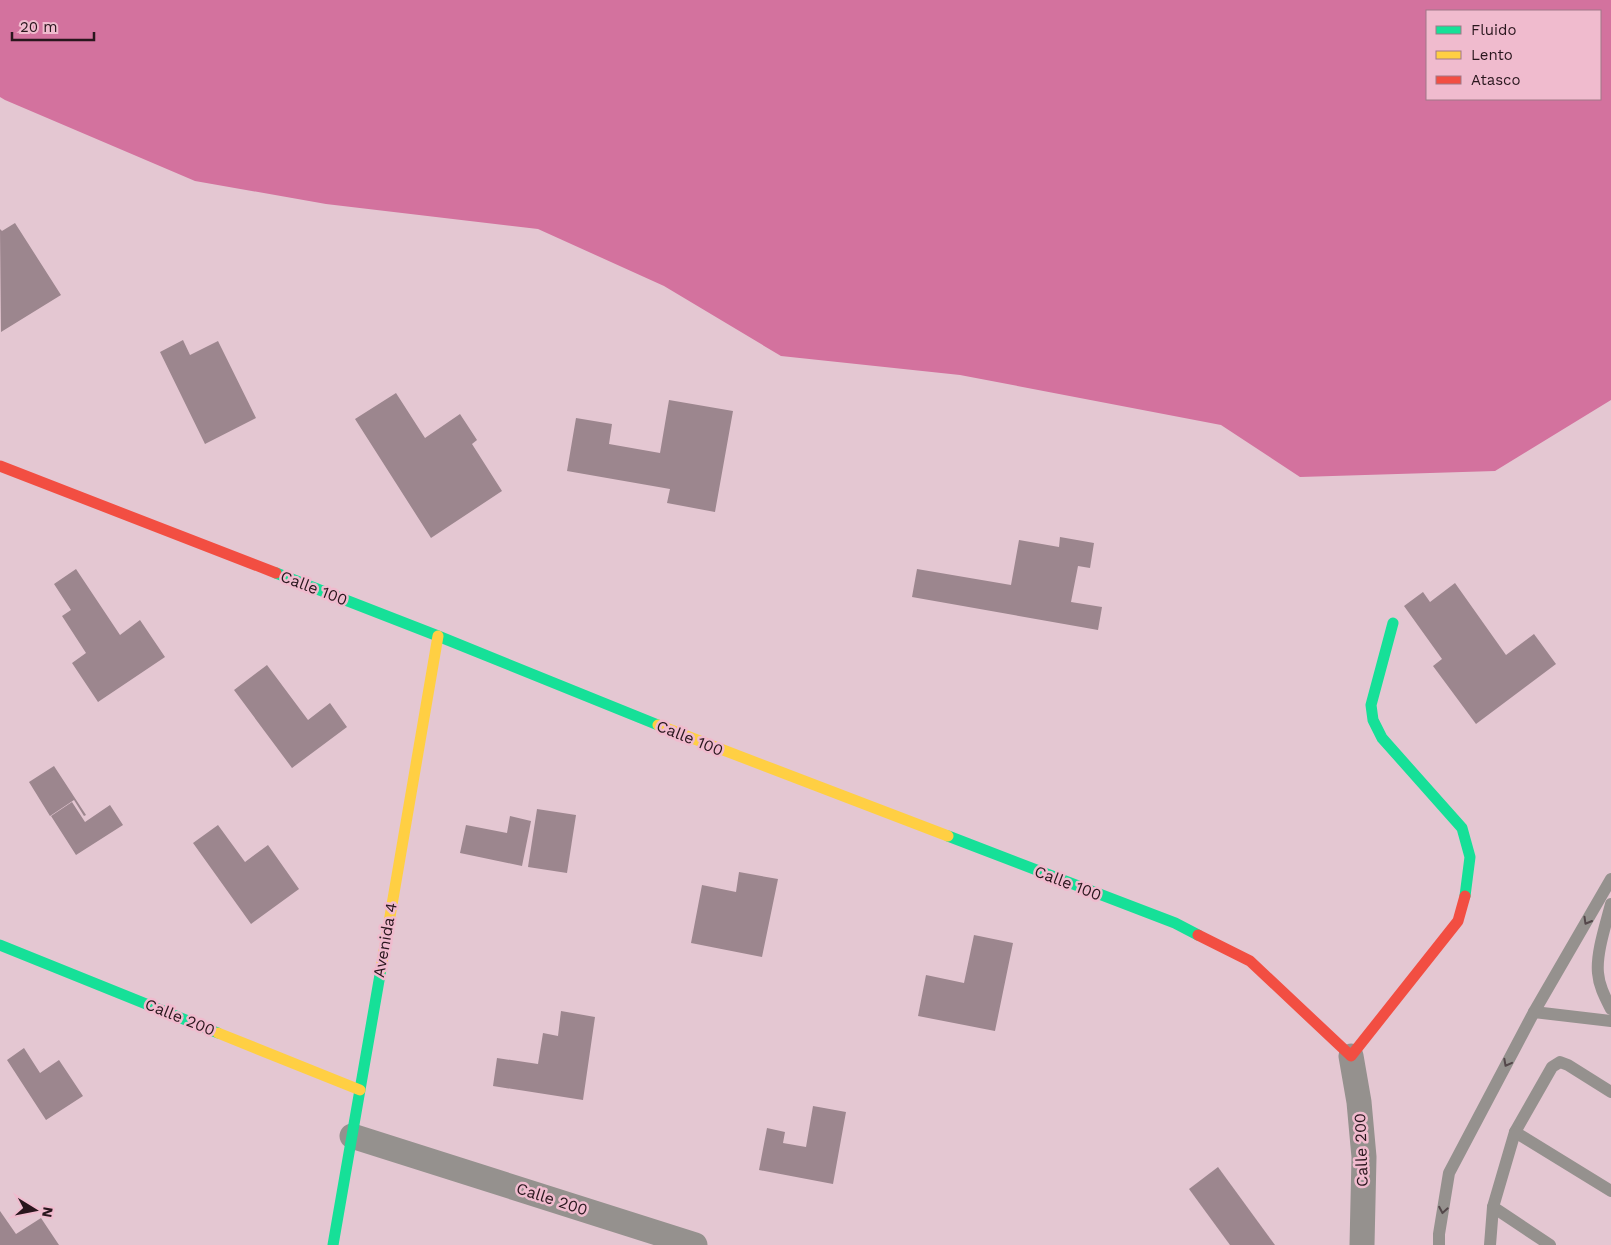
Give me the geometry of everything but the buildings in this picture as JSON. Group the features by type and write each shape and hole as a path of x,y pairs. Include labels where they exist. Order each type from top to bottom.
{"street":[{"name":"Calle 100","path":"0,466 438,636 705,744 1175,923 1250,961 1351,1056"},
{"path":"1351,1056 1458,921 1467,886 1470,857 1462,828 1382,738 1374,720 1371,705 1393,623"},
{"name":"Avenida 4","path":"333,1245 438,636"},
{"name":"Calle 200","path":"0,945 360,1090"},
{"name":"Calle 200","path":"1351,1056 1359,1102 1364,1157 1362,1245"},
{"name":"Calle 200","path":"352,1136 695,1245"}],"lane":[{"path":"1439,1245 1439,1234 1449,1173 1534,1012 1611,879"},
{"path":"1611,904 1604,931 1598,972 1601,990 1611,1009"},
{"path":"1534,1012 1611,1021"},
{"path":"1490,1245 1493,1208 1515,1132 1552,1067 1560,1062 1568,1065 1611,1092"},
{"path":"1515,1132 1611,1191"},
{"path":"1493,1208 1550,1245"}],"shaded area":[{"path":"0,0 1611,0 1611,400 1495,471 1300,477 1221,425 960,375 781,356 664,286 538,229 326,204 195,181 0,97"}],"traffic: fast":[{"path":"276,573 658,725"},
{"path":"1393,623 1371,705 1373,720 1382,738 1462,828 1470,857 1465,896"},
{"path":"948,836 1175,923 1198,935"},
{"path":"0,945 218,1033"},
{"path":"333,1245 381,969"}],"traffic: slow":[{"path":"381,969 438,636"},
{"path":"658,725 948,836"},
{"path":"218,1033 360,1090"}],"traffic: jam":[{"path":"0,466 276,573"},
{"path":"1198,935 1250,961 1351,1056 1458,921 1465,896"}]}
